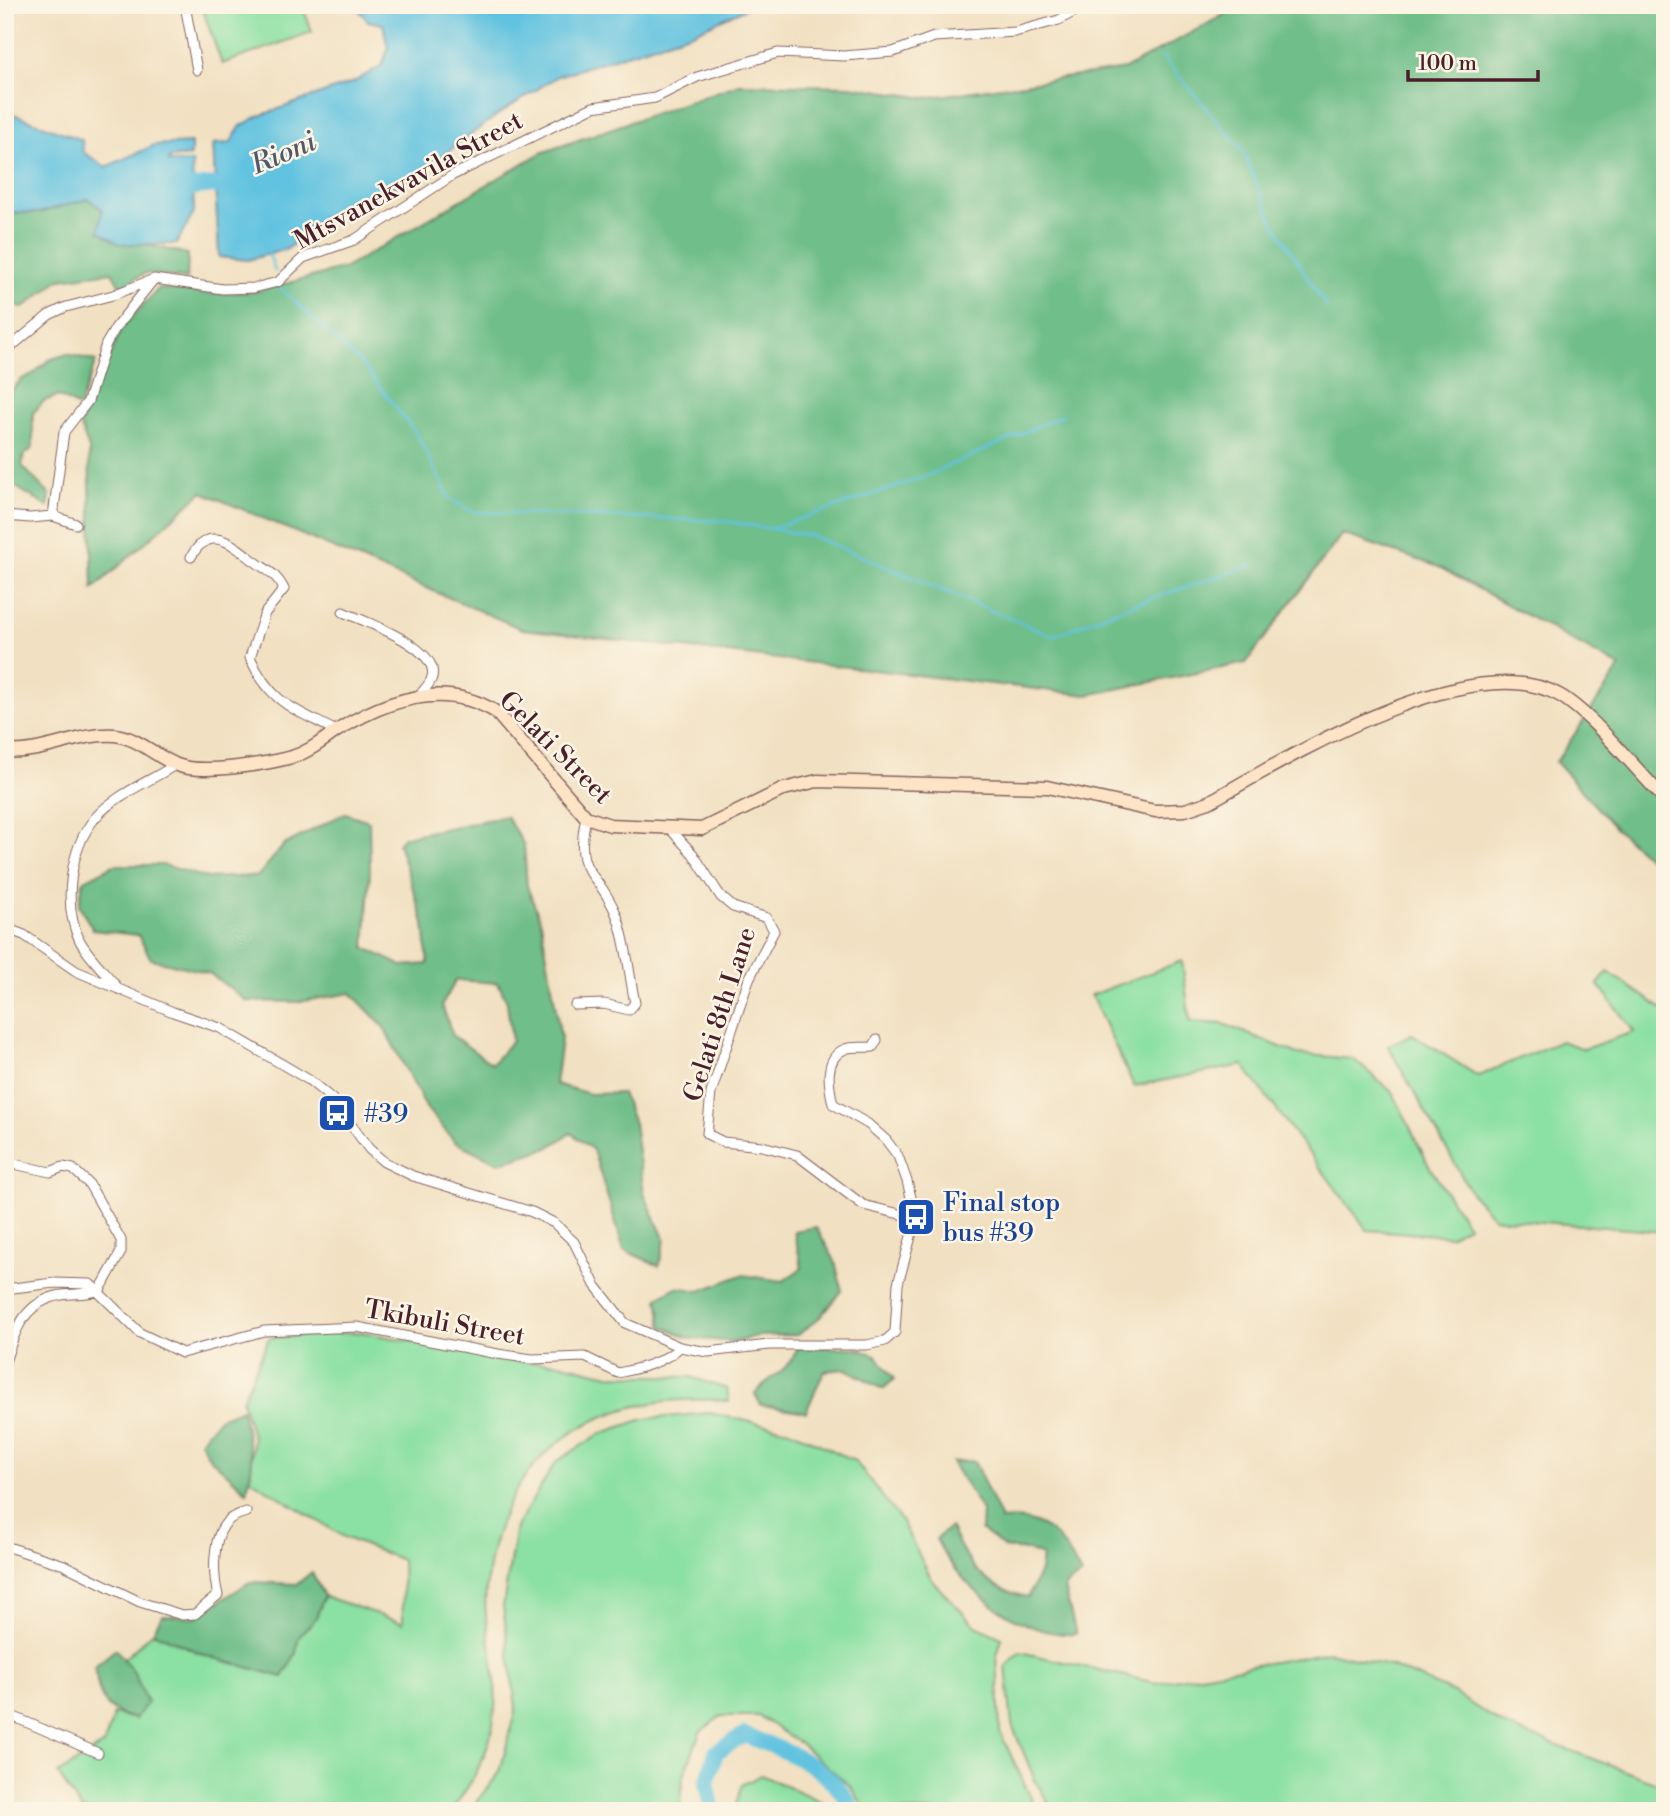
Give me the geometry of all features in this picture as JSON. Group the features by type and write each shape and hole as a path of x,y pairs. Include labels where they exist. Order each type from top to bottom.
{"main road":[{"name":"Gelati Street","path":"5,751 116,735 138,742 175,765 188,769 214,768 291,757 388,703 418,697 457,696 477,701 496,712 586,817 610,825 671,830 713,826 783,789 817,781 1047,787 1155,811 1185,810 1209,802 1322,740 1441,693 1479,685 1523,683 1544,688 1572,704 1665,799"}],"street":[{"path":"185,5 197,70"},
{"name":"Mtsvanekvavila Street","path":"153,279 222,289 278,282 303,258 354,240 394,217 453,175 521,140 593,107 655,98 697,78 743,61 778,53 844,56 893,52 934,37 1015,32 1059,20 1086,5"},
{"path":"5,342 13,345 20,342 49,315 66,307 113,295 153,279"},
{"path":"53,516 64,432 88,401 106,344 153,279"},
{"path":"5,516 53,516 76,523"},
{"path":"191,557 198,544 207,539 219,539 237,546 256,562 273,571 285,589 265,613 250,657 268,690 284,704 336,731"},
{"path":"343,612 383,628 427,656 433,666 432,679 418,697"},
{"path":"119,990 80,941 71,903 73,872 81,838 96,817 117,800 175,765"},
{"path":"575,1005 604,1004 629,1010 635,1003 617,917 584,865 581,855 586,817"},
{"name":"Gelati 8th Lane","path":"671,830 693,853 721,897 733,907 767,918 774,931 749,979 711,1093 707,1134 723,1142 762,1146 797,1155 863,1205 916,1218"},
{"path":"5,928 24,934 76,971 220,1028 309,1080 332,1099 369,1149 384,1162 413,1176 532,1212 554,1223 574,1242 595,1285 625,1323 680,1347 708,1352 769,1345 867,1345 885,1341 895,1332 898,1284 916,1218 898,1156 868,1124 833,1104 827,1078 836,1056 845,1048 873,1047 877,1040"},
{"path":"5,1162 50,1172 63,1167 73,1169 89,1184 121,1240 121,1252 100,1290"},
{"path":"5,1289 54,1283 90,1284 100,1290"},
{"path":"5,1362 17,1325 25,1313 59,1295 100,1290"},
{"name":"Tkibuli Street","path":"100,1290 140,1333 182,1353 264,1331 357,1326 532,1359 585,1357 618,1373 660,1361 680,1347"},
{"path":"5,1546 64,1565 140,1602 182,1615 195,1614 218,1595 214,1561 222,1531 230,1519 246,1512"},
{"path":"5,1713 98,1754"}],"green space":[{"path":"201,5 302,5 312,32 222,64"},
{"path":"1242,5 1665,5 1665,872 1616,829 1556,762 1620,667 1439,567 1342,534 1246,663 1087,695 522,629 202,492 93,589 89,449 80,425 122,328 159,288 208,294 254,292 345,268 541,153 739,84 850,86 926,98 1125,69"},
{"path":"88,199 102,209 120,244 145,244 188,254 187,279 146,273 120,286 112,272 60,279 23,308 7,301 5,212 38,213"},
{"path":"67,354 96,361 79,407 58,396 44,401 33,413 33,448 24,455 22,466 50,495 48,507 5,480 5,404 11,391 22,379 33,374 49,360"},
{"path":"345,813 369,821 370,872 365,948 402,966 428,964 424,923 398,843 404,837 506,816 524,845 527,886 541,922 561,1039 555,1084 590,1094 622,1093 634,1123 644,1194 665,1240 659,1266 624,1250 593,1150 571,1133 548,1148 499,1163 455,1142 427,1109 383,1026 351,993 298,1002 247,1001 209,973 151,959 138,935 93,930 79,905 83,881 114,865 164,865 207,878 258,876 284,845","holes":["456,980 498,983 507,1002 512,1041 492,1064 453,1036 442,1005"]},
{"path":"1182,961 1190,1022 1223,1024 1298,1054 1353,1059 1393,1093 1429,1166 1468,1226 1450,1236 1367,1230 1243,1065 1134,1086 1091,995"},
{"path":"1608,972 1665,1011 1665,1232 1494,1218 1472,1194 1388,1046 1412,1034 1478,1076 1561,1041 1584,1049 1634,1032 1598,984"},
{"path":"816,1227 835,1261 842,1291 820,1317 798,1335 756,1336 736,1342 688,1338 662,1326 658,1298 676,1287 700,1291 742,1275 783,1281 802,1268 794,1231"},
{"path":"361,1332 522,1362 559,1363 609,1375 691,1377 727,1389 729,1401 681,1400 637,1406 597,1419 562,1439 533,1466 510,1501 494,1542 486,1590 486,1618 495,1685 489,1742 474,1776 451,1811 83,1811 58,1774 104,1744 114,1714 135,1719 135,1674 124,1659 153,1632 207,1656 283,1677 296,1653 298,1638 316,1618 324,1596 403,1623 402,1560 346,1538 250,1479 253,1439 242,1400 269,1338"},
{"path":"798,1347 855,1348 876,1355 894,1379 883,1389 846,1369 824,1371 806,1412 761,1405 755,1394 784,1369"},
{"path":"242,1409 252,1464 247,1492 209,1457 200,1441 219,1418"},
{"path":"709,1413 790,1430 855,1461 902,1522 933,1582 976,1626 1002,1638 997,1655 1000,1732 1037,1811 867,1811 850,1786 802,1745 759,1716 721,1716 700,1732 683,1778 680,1811 469,1811 500,1772 516,1708 503,1606 516,1527 556,1462 600,1434 644,1419"},
{"path":"974,1461 1001,1520 1016,1519 1041,1525 1060,1540 1067,1550 1081,1575 1064,1587 1076,1634 1055,1633 1034,1627 994,1606 960,1575 936,1539 950,1527 971,1564 980,1573 1000,1588 1028,1597 1040,1571 1042,1556 1027,1550 1005,1548 981,1530 982,1511 952,1462"},
{"path":"312,1572 324,1596 316,1618 298,1638 296,1653 283,1677 207,1656 153,1632 162,1615 195,1617 250,1582 297,1584"},
{"path":"116,1649 135,1674 147,1703 135,1719 109,1707 98,1686 95,1666"},
{"path":"1020,1652 1156,1683 1329,1652 1393,1667 1454,1693 1505,1726 1665,1786 1665,1811 1053,1811 1035,1780 1012,1725 1006,1666"},
{"path":"761,1775 825,1803 831,1811 734,1811 742,1785"}],"water":[{"path":"355,5 753,5 692,33 558,76 496,116 408,181 323,218 287,249 248,260 219,257 213,144 230,143 241,126 259,116 354,82 382,65 388,49 383,24 368,21"},
{"path":"5,111 82,140 83,152 106,167 155,145 191,143 191,156 169,158 169,162 192,162 194,213 176,244 120,244 99,231 102,209 88,199 38,213 5,212"}],"waterway":[{"path":"1162,56 1243,151 1273,222 1327,308"},
{"name":"Rioni","path":"172,190 214,185 232,191"},
{"path":"268,251 275,271"},
{"path":"280,288 362,364 416,433 450,499 473,512 725,521 812,536 1053,636 1126,607 1253,565"},
{"path":"773,528 919,479 1063,415"},
{"path":"713,1811 707,1783 716,1752 744,1735 807,1762 833,1782 854,1811"}],"place":[{"name":"#39","path":"337,1113"},
{"name":"Final stop bus #39","path":"916,1217"}]}
